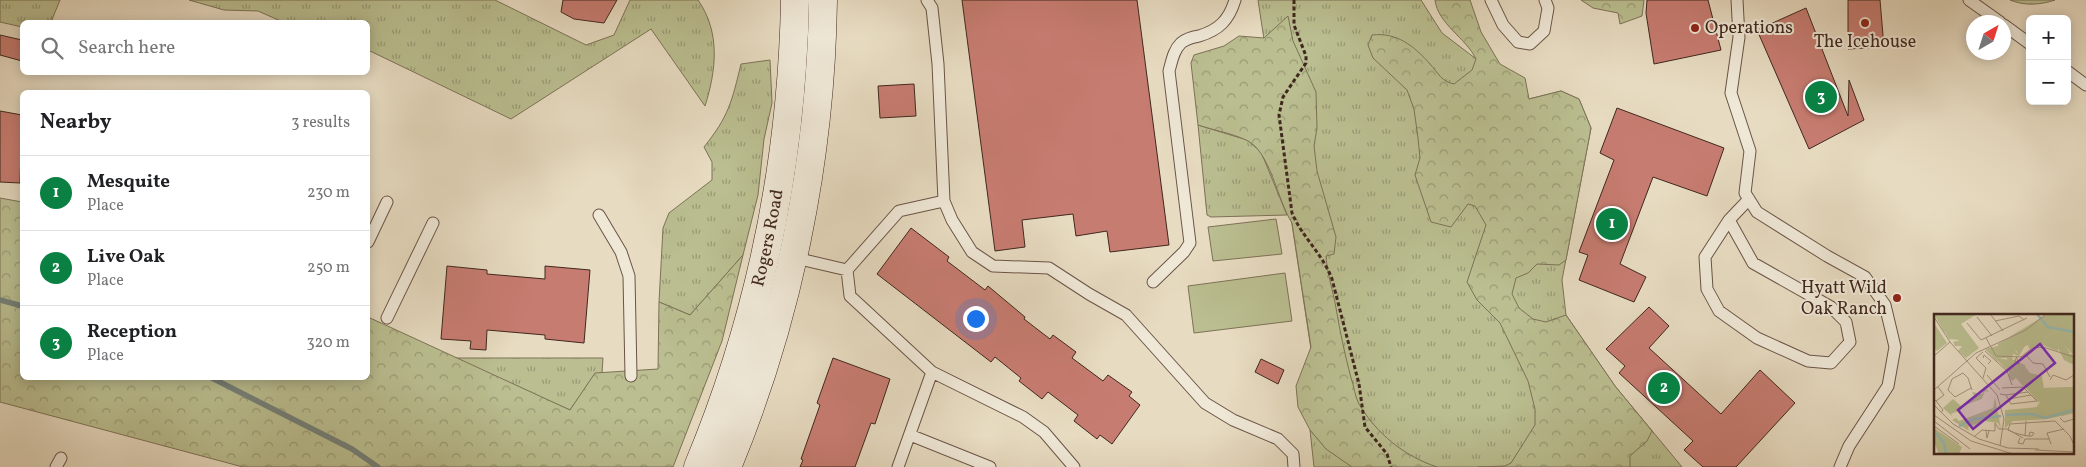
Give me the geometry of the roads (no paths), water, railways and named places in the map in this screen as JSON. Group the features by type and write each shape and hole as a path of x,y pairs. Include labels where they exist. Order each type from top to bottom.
{"main road":[{"name":"Rogers Road","path":"727,467 767,358 779,254 794,0"},
{"name":"Rogers Road","path":"698,467 743,339 779,254 812,142 822,0"}],"lane":[{"path":"927,0 932,8 938,64 944,202 952,220 972,252 993,266 1050,268 1089,294 1126,314 1205,403 1234,420 1278,439 1292,454 1294,467"},
{"path":"1153,282 1184,252 1190,243 1170,71 1174,52 1182,42 1212,32 1225,22 1232,13 1235,0"},
{"path":"1491,0 1502,25 1518,42 1530,44 1544,31 1548,8 1545,0"},
{"path":"1737,0 1739,37 1731,93 1750,151 1745,193 1757,212 1827,256 1865,277 1885,305 1895,347 1888,386 1850,446 1840,467"},
{"path":"1968,0 1990,15"},
{"path":"2011,30 2026,41"},
{"path":"2071,74 2086,85"},
{"path":"1729,220 1753,263 1831,307 1846,322 1850,342 1831,363 1808,361 1757,338 1719,311 1707,289 1705,257 1729,220 1749,199"},
{"path":"370,238 387,202"},
{"path":"944,202 899,211 847,270 850,296 932,372 1023,417 1044,432 1074,467"},
{"path":"599,215 621,252 629,276 631,376"},
{"path":"387,318 433,223"},
{"path":"779,254 847,270"},
{"path":"898,467 932,372"},
{"path":"910,434 990,467"}],"waterway":[{"path":"0,300 20,305"},
{"path":"216,380 352,449 378,467"}],"place":[{"name":"The Icehouse","path":"1865,23"},
{"name":"Operations","path":"1695,28"},
{"name":"Reception","path":"1821,97"},
{"name":"Mesquite","path":"1612,224"},
{"name":"Hyatt Wild Oak Ranch","path":"1897,298"},
{"name":"Live Oak","path":"1664,388"}]}
